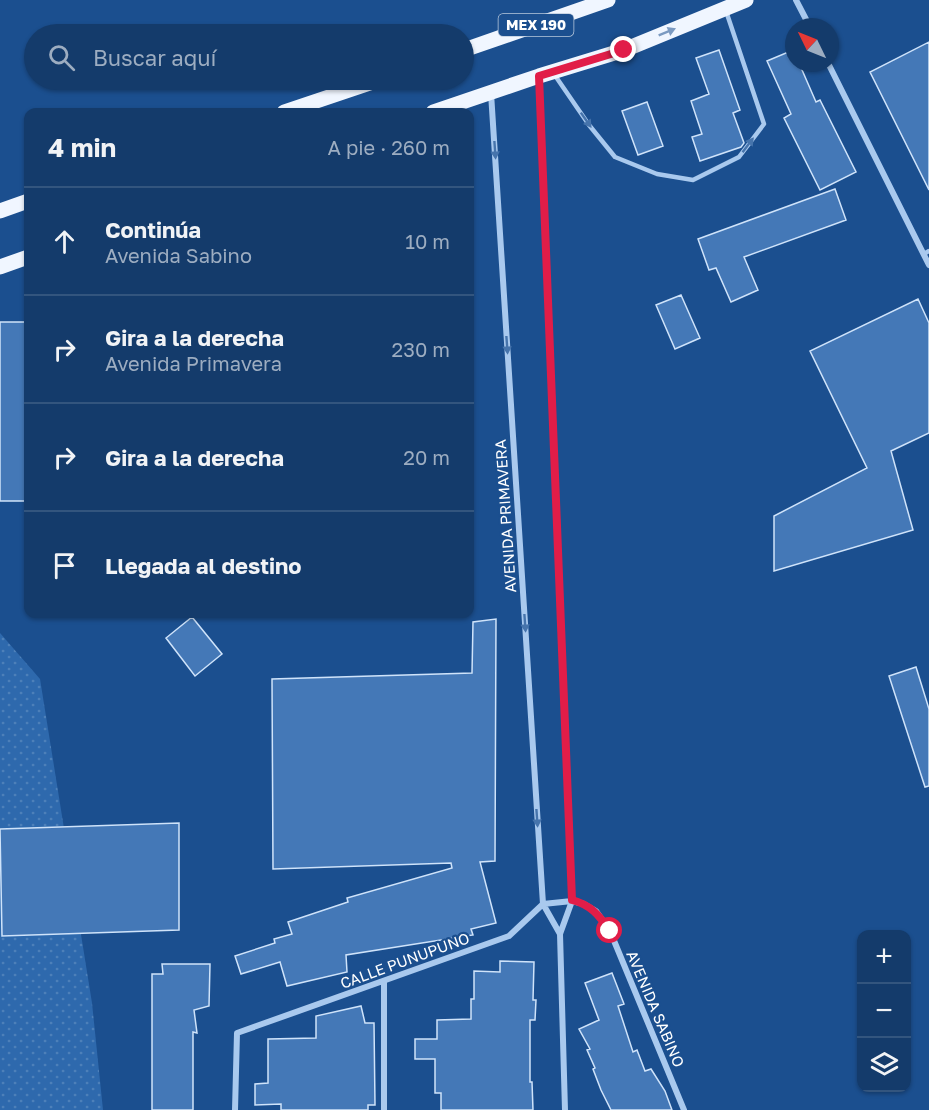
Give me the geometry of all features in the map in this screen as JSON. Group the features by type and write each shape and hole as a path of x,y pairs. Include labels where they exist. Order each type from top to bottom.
{"main road":[{"name":"MEX 190","path":"474,47 608,0"},
{"path":"445,108 624,50 746,0"},
{"path":"296,108 349,90"},
{"path":"0,210 24,202"},
{"path":"0,267 24,258"}],"street":[{"path":"796,0 805,18"},
{"path":"833,72 926,253 929,265"},
{"name":"AVENIDA PRIMAVERA","path":"546,74 572,900 560,934 565,1110"},
{"name":"AVENIDA PRIMAVERA","path":"491,92 543,904 560,934"},
{"path":"543,904 572,900"},
{"name":"AVENIDA SABINO","path":"572,900 596,911 610,931 684,1110"},
{"name":"CALLE PUNUPUNO","path":"235,1110 237,1033 508,936 543,904"},
{"path":"384,982 384,1110"}],"lane":[{"path":"546,74 615,157 657,174 693,180 739,157 764,124 725,9"}],"shaded area":[{"path":"0,633 40,679 92,1003 103,1110 0,1110"}],"building":[{"path":"929,42 929,190 870,72"},
{"path":"719,50 740,110 733,113 744,143 741,147 700,161 692,137 702,134 691,101 709,94 696,58"},
{"path":"785,53 785,72 803,72 816,102 820,100 856,172 820,190 784,118 791,114 767,61"},
{"path":"647,102 663,146 638,155 622,111"},
{"path":"835,189 846,220 744,257 758,290 731,302 716,268 709,270 698,239"},
{"path":"681,295 700,338 675,349 656,305"},
{"path":"918,299 929,323 929,433 891,451 913,530 774,571 774,516 867,468 810,351"},
{"path":"0,322 24,322 24,501 0,501"},
{"path":"193,618 222,654 195,676 166,638"},
{"path":"496,619 495,861 480,862 496,923 471,929 473,935 346,955 347,972 287,986 280,962 241,974 235,956 275,943 274,939 292,934 288,922 348,902 347,898 452,868 451,863 273,869 272,679 472,673 473,622"},
{"path":"916,667 929,709 929,786 925,787 889,676"},
{"path":"179,823 179,930 2,936 0,829"},
{"path":"500,961 534,962 535,1020 530,1020 530,1082 532,1082 533,1110 441,1110 441,1093 435,1093 435,1059 415,1059 415,1039 437,1039 437,1020 471,1019 474,971 500,972"},
{"path":"162,964 210,964 209,1006 194,1010 197,1033 193,1032 193,1110 152,1110 152,974 163,974"},
{"path":"612,973 624,1004 618,1006 633,1052 637,1050 645,1071 651,1069 665,1091 672,1110 611,1110 601,1090 587,1050 590,1049 579,1029 599,1020 585,983"},
{"path":"361,1006 365,1023 374,1023 375,1105 368,1105 368,1110 281,1110 281,1104 255,1105 255,1084 268,1083 268,1039 316,1038 316,1016"}],"route":[{"path":"610,931 596,911 572,900 539,76 624,50"}]}
